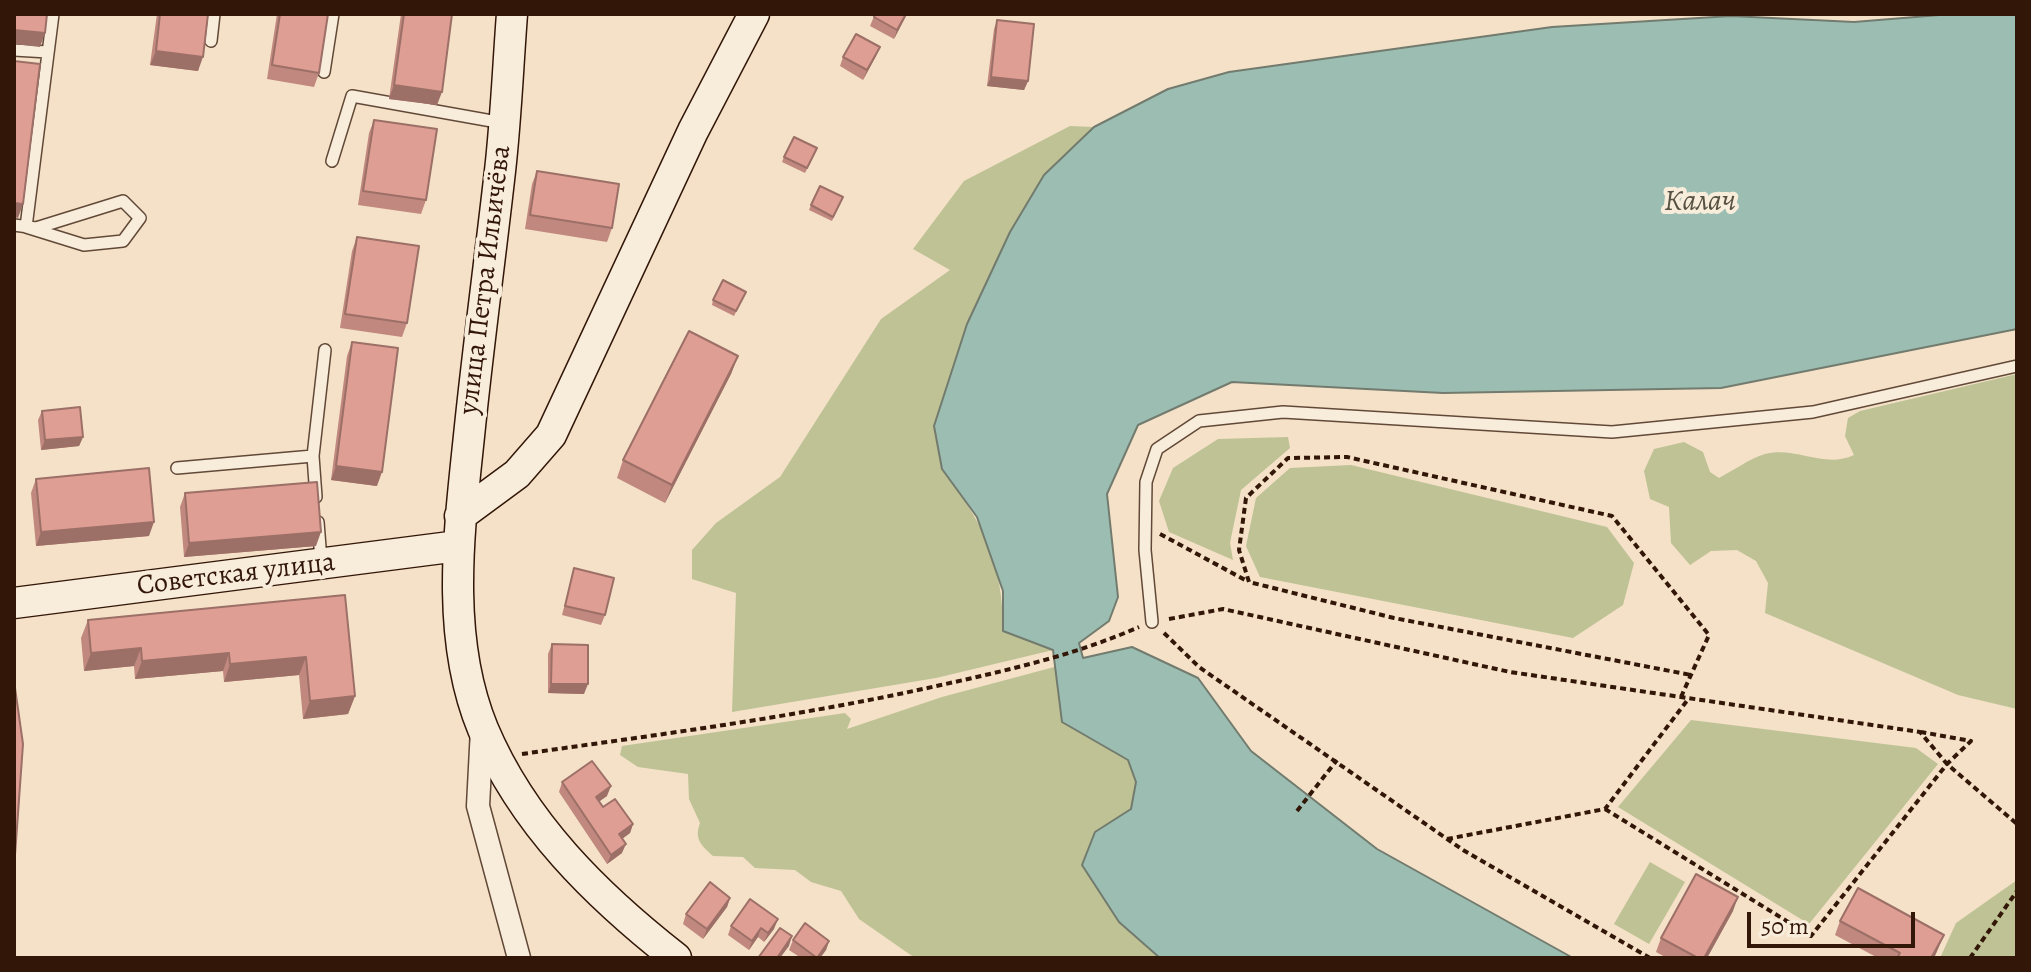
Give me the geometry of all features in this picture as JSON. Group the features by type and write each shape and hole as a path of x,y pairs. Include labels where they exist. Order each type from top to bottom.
{"main road":[{"name":"улица Петра Ильичёва","path":"512,14 504,123 460,516 458,546 464,659 482,728 514,791 546,836 612,905 676,958"},
{"path":"460,516 517,474 551,435 693,131 754,14"},
{"name":"Советская улица","path":"14,603 458,546"}],"street":[{"path":"482,728 478,806 519,958"}],"lane":[{"path":"22,226 53,14"},
{"path":"211,41 214,14"},
{"path":"324,72 333,14"},
{"path":"14,50 48,52"},
{"path":"332,161 352,96 504,123"},
{"path":"123,201 140,218 123,241 84,245 22,226 36,228 123,201"},
{"path":"322,564 313,456 325,350"},
{"path":"1152,622 1146,482 1157,449 1199,421 1283,412 1612,432 1813,412 2017,366"},
{"path":"177,468 313,456"}],"path":[{"path":"1249,582 1239,550 1246,498 1288,458 1347,457 1612,516 1709,635 1681,697"},
{"path":"1146,515 1158,533 1249,582 1394,618 1691,675"},
{"path":"498,758 836,709 1040,663 1092,647 1152,622 1223,609 1510,672 1971,741 1947,764 1811,936 1605,809"},
{"path":"1152,622 1199,667 1447,839 1650,958"},
{"path":"1447,839 1605,809 1689,698"},
{"path":"1920,732 1947,764 2017,824"},
{"path":"1297,811 1337,760"},
{"path":"1970,958 2017,891"}],"green space":[{"path":"1070,126 1094,127 1044,175 942,469 969,507 988,544 999,584 1003,631 1053,650 936,678 732,712 736,593 692,579 692,550 716,523 780,477 881,319 950,270 913,249 964,181"},
{"path":"2017,374 2017,709 1958,695 1765,613 1768,583 1756,561 1737,550 1711,551 1690,565 1671,543 1669,507 1650,499 1644,471 1654,449 1684,442 1703,452 1710,472 1719,478 1765,454 1776,452 1843,459 1854,455 1845,436 1848,418 1860,411"},
{"path":"1288,437 1290,448 1241,490 1230,543 1233,560 1169,532 1159,501 1173,468 1218,439"},
{"path":"1351,465 1607,527 1634,563 1623,605 1573,638 1260,577 1246,546 1256,498 1290,468"},
{"path":"1058,666 1062,722 1128,760 1136,782 1131,809 1095,832 1119,922 1160,958 915,958 859,919 841,891 811,882 795,870 755,868 743,857 713,856 698,838 700,823 689,799 688,774 638,767 620,755 622,746 845,713 851,719 847,729 942,697"},
{"path":"1691,720 1916,748 1938,764 1809,924 1618,807"},
{"path":"1650,862 1685,882 1649,944 1614,924"},
{"path":"2017,880 2017,958 1940,958 1956,923"}],"water":[{"name":"Калач","path":"1952,14 2017,14 2017,329 1721,388 1443,393 1232,382 1138,425 1107,494 1118,597 1109,621 1079,643 1083,658 1132,647 1198,678 1251,751 1377,849 1573,958 1160,958 1119,922 1082,865 1095,832 1131,809 1136,782 1128,760 1062,722 1053,650 1003,631 1003,591 977,517 942,469 934,426 967,324 1010,232 1044,175 1094,127 1168,89 1229,72 1552,27 1731,16 1854,22"}],"building":[{"path":"14,14 47,14 45,33 14,30"},
{"path":"160,14 208,14 203,57 156,51"},
{"path":"280,14 328,14 319,73 272,65"},
{"path":"404,14 452,14 442,92 394,85"},
{"path":"875,14 906,14 897,30 874,17"},
{"path":"997,20 1034,24 1028,81 991,77"},
{"path":"856,34 880,47 867,70 843,57"},
{"path":"14,61 40,64 23,204 14,203"},
{"path":"374,120 437,129 426,200 363,191"},
{"path":"794,137 817,148 807,168 784,157"},
{"path":"537,171 619,184 612,228 530,215"},
{"path":"820,186 843,197 833,217 811,205"},
{"path":"357,237 419,246 407,323 345,314"},
{"path":"723,280 746,292 736,311 713,300"},
{"path":"689,331 738,356 672,485 623,460"},
{"path":"352,342 398,348 382,472 336,466"},
{"path":"80,407 83,437 45,440 42,411"},
{"path":"149,468 154,522 41,532 36,479"},
{"path":"317,482 321,532 189,543 185,493"},
{"path":"574,568 614,578 605,615 565,606"},
{"path":"345,595 355,696 310,701 306,657 230,664 229,653 142,661 141,648 91,653 88,620"},
{"path":"552,644 588,645 588,684 551,684"},
{"path":"14,681 23,744 14,869"},
{"path":"592,761 611,786 596,797 603,807 615,799 633,824 619,834 626,844 611,855 562,782"},
{"path":"1696,874 1738,897 1704,958 1698,958 1661,938"},
{"path":"710,882 730,898 707,929 686,914"},
{"path":"1858,888 1944,935 1931,958 1897,958 1900,953 1840,921"},
{"path":"750,899 778,919 768,933 761,928 752,941 731,926"},
{"path":"805,923 829,941 817,958 793,940"},
{"path":"780,928 792,936 777,958 758,958"}]}
